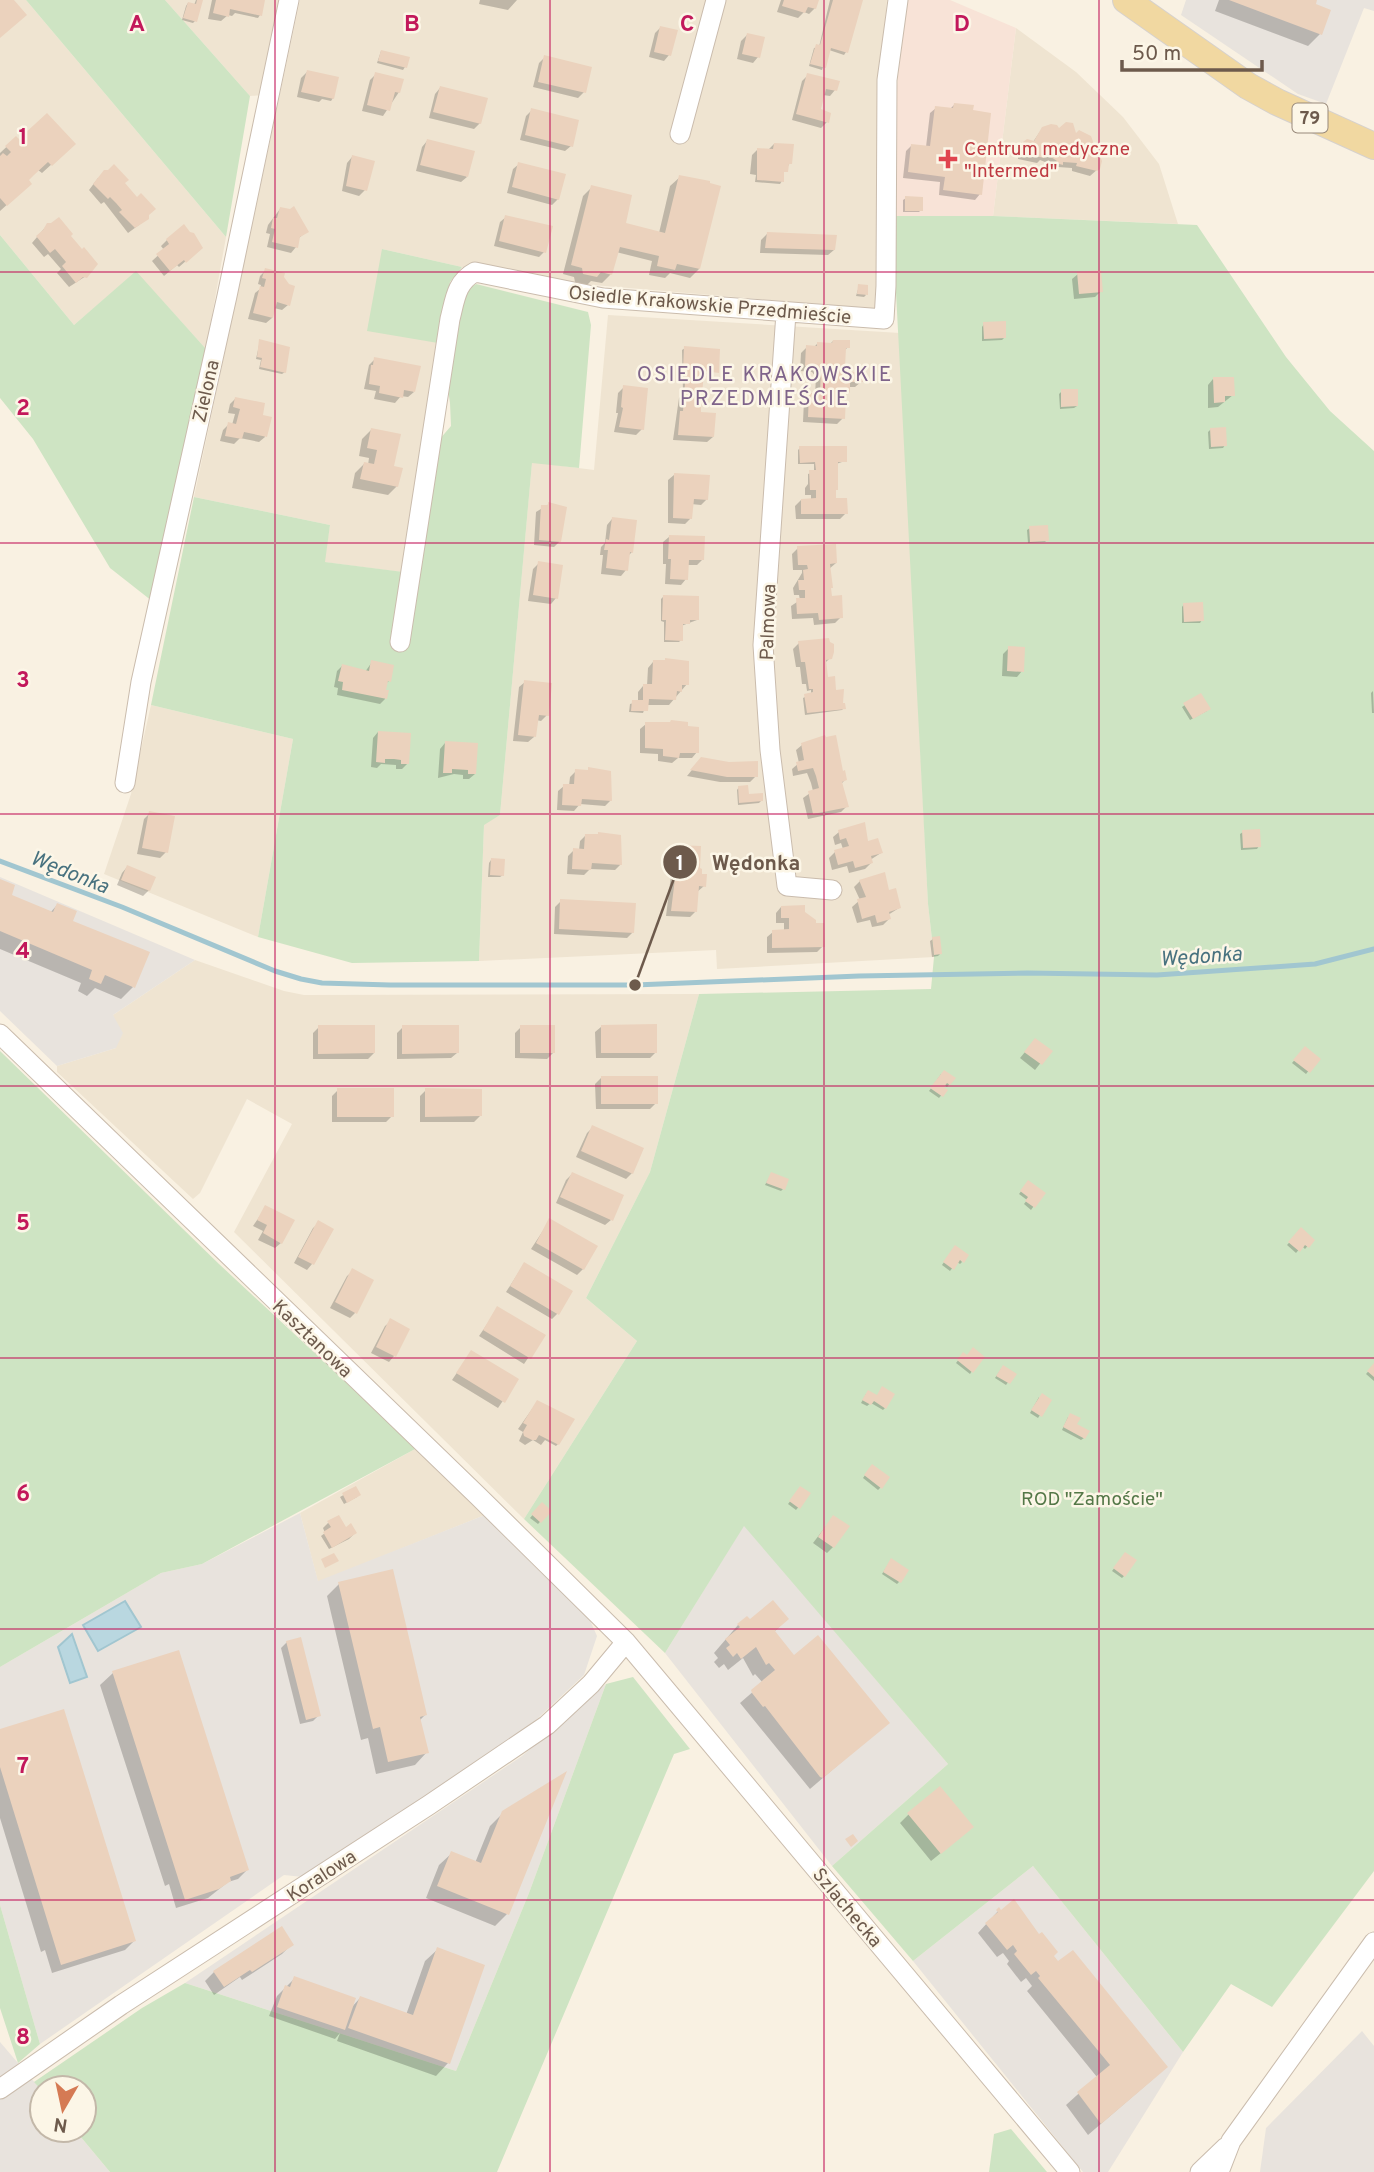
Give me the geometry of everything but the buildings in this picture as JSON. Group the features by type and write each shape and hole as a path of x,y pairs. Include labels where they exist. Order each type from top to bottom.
{"main road":[{"name":"79","path":"1126,0 1248,86 1374,146"}],"street":[{"name":"Zielona","path":"125,783 141,682 227,296 289,0"},
{"path":"680,134 716,0"},
{"name":"Osiedle Krakowskie Przedmieście","path":"400,642 450,319 458,286 466,276 475,272 603,298 884,319 887,80 898,0"},
{"name":"Palmowa","path":"786,313 764,645 770,750 787,886 832,890"},
{"name":"Kasztanowa","path":"0,1034 626,1642"},
{"name":"Koralowa","path":"0,2090 121,2005 547,1725 591,1684 626,1642"},
{"name":"Szlachecka","path":"626,1642 1070,2172"},
{"path":"1200,2172 1231,2141 1374,1942"},
{"path":"1219,2172 1231,2141"}],"shaded area":[{"path":"0,0 26,0 226,237 206,349 136,272 74,325 0,235"},
{"path":"165,0 283,0 262,95 250,96"},
{"path":"300,0 887,0 880,81 877,309 558,282 462,267 382,249 438,343 401,572 324,562 330,525 194,497"},
{"path":"905,0 950,0 1016,28 993,216 892,216 894,120"},
{"path":"1186,0 1374,0 1374,11 1364,8 1326,104 1298,94 1181,15"},
{"path":"1016,28 1076,72 1123,117 1159,164 1178,224 993,216"},
{"path":"608,315 900,333 928,904 934,957 717,969 716,950 479,961 484,824 500,815 532,462 594,470"},
{"path":"151,705 293,739 258,937 104,874 131,794"},
{"path":"0,877 195,960 113,1015 123,1033 116,1048 57,1066 0,1011"},
{"path":"195,960 284,991 304,995 699,994 650,1172 586,1298 637,1341 524,1519 234,1232 292,1124 247,1099 200,1193 193,1199 57,1072 57,1066 116,1048 113,1015"},
{"path":"417,1448 485,1515 318,1582 300,1513"},
{"path":"300,1513 318,1581 485,1515 588,1616 597,1636 584,1675 521,1734 303,1877 284,1875 40,2044 0,1905 0,1667 161,1573 202,1564"},
{"path":"744,1525 948,1764 832,1866 665,1653"},
{"path":"606,1684 529,1893 456,2071 185,1983 522,1756"},
{"path":"1033,1866 1183,2052 1108,2172 1083,2172 913,1961"},
{"path":"1362,2031 1374,2046 1374,2172 1260,2172 1266,2128"},
{"path":"0,2042 28,2075 28,2144 87,2144 110,2172 0,2172"}],"green space":[{"path":"26,0 165,0 250,96 226,237"},
{"name":"ROD \"Zamoście\"","path":"892,216 993,216 1197,225 1286,357 1330,411 1374,451 1374,1871 1272,2007 1231,1984 1183,2052 1033,1866 913,1961 832,1866 948,1764 744,1526 665,1653 524,1519 637,1341 586,1298 650,1172 699,994 931,989 934,957 928,904"},
{"path":"0,235 74,325 136,271 206,349 152,601 110,568 33,439 0,398"},
{"path":"382,249 462,267 450,282 438,343 367,331"},
{"path":"476,284 588,312 591,325 579,468 532,463 500,815 484,825 479,961 352,963 258,937 293,739 151,705 194,497 330,525 325,562 419,574 439,440 451,426 446,375 464,292"},
{"path":"0,1051 219,1264 417,1448 202,1564 161,1573 0,1667"},
{"path":"633,1677 690,1749 674,1754 497,2172 110,2172 87,2144 98,2144 98,2074 46,2074 142,2008 185,1983 456,2071 529,1893 606,1684"},
{"path":"0,1905 40,2044 18,2063 0,2008"},
{"path":"1011,2129 1047,2172 989,2172 994,2134"}],"water":[{"path":"125,1601 141,1627 98,1651 83,1625"},
{"path":"72,1634 87,1677 70,1683 58,1647"}],"waterway":[{"name":"Wędonka","path":"0,861 122,907 275,971 322,983 635,985 859,976 1027,973 1157,975 1315,964 1374,949"}],"place":[{"name":"Centrum medyczne \"Intermed\"","path":"948,159"},
{"name":"Wędonka","path":"635,985"}],"district":[{"name":"OSIEDLE KRAKOWSKIE PRZEDMIEŚCIE","path":"765,386"}]}
